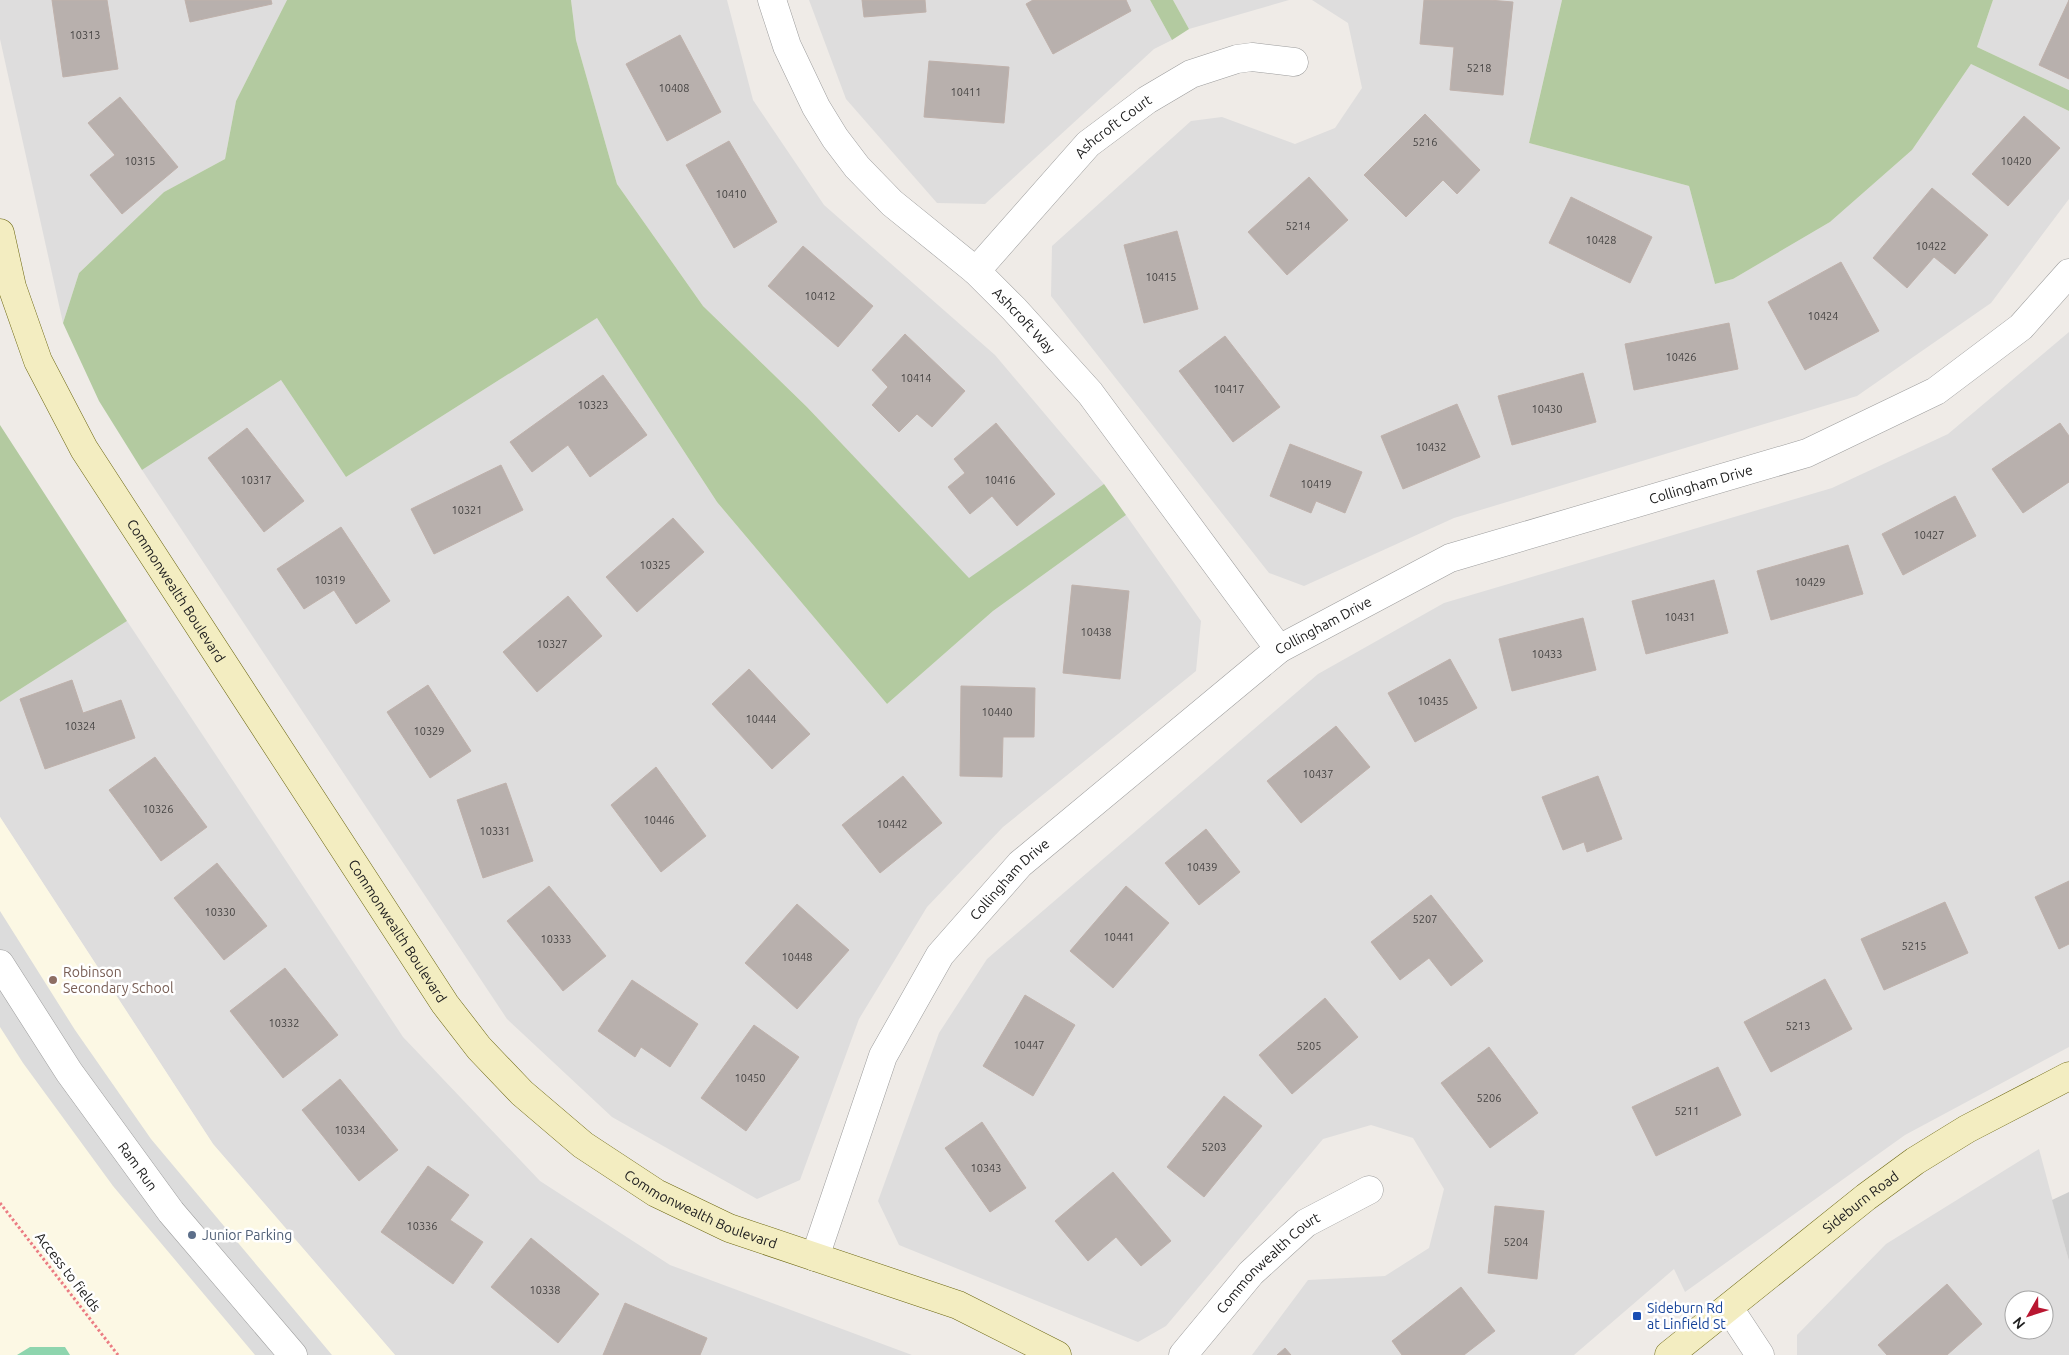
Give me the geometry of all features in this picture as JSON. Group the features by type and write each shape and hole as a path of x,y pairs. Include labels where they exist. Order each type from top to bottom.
{"street":[{"name":"Ashcroft Way","path":"772,0 787,46 816,107 835,138 857,167 892,203 976,271 1014,309 1090,393 1280,648"},
{"name":"Ashcroft Court","path":"976,271 1088,144 1147,100 1191,74 1237,59 1252,57 1294,62"},
{"name":"Commonwealth Boulevard","path":"0,233 12,288 38,361 84,449 445,1004 480,1048 522,1093 584,1145 656,1193 728,1228 958,1305 1058,1355"},
{"name":"Collingham Drive","path":"815,1257 883,1056 940,955 1020,864 1280,648 1450,558 1807,453 1936,391 2021,327 2069,273"},
{"name":"Ram Run","path":"0,964 69,1072 171,1212 293,1355"},
{"name":"Sideburn Road","path":"1669,1355 1866,1197 1915,1161 1967,1129 2069,1076"},
{"name":"Commonwealth Court","path":"1183,1355 1251,1273 1306,1223 1369,1190"},
{"path":"1729,1308 1760,1355"}],"path":[{"name":"Access to fields","path":"0,1203 118,1355"}],"shaded area":[{"path":"0,0 287,0 236,101 225,159 164,192 79,273 63,323 0,39"},
{"path":"571,0 727,0 753,100 824,205 995,355 1104,484 969,579 807,407 703,306 617,184 576,40"},
{"path":"809,0 1150,0 1172,40 1154,49 985,204 937,203 846,99"},
{"path":"1173,0 1289,0 1189,29"},
{"path":"1312,0 1562,0 1529,143 1689,186 1715,284 1733,279 1830,222 1912,150 1971,64 2069,111 2069,199 1991,303 1857,396 1454,518 1304,586 1269,573 1051,296 1052,246 1191,121 1222,117 1295,144 1335,128 1362,88 1348,23"},
{"path":"1993,0 2069,0 2069,90 1977,47"},
{"path":"597,318 717,502 887,704 993,611 1126,515 1201,621 1196,671 1003,827 927,907 859,1019 800,1180 757,1199 612,1117 507,1019 142,470 281,380 346,477"},
{"path":"2069,332 2069,1047 1905,1135 1685,1292 1674,1269 1574,1355 1252,1355 1308,1280 1385,1276 1429,1248 1444,1189 1413,1138 1371,1125 1323,1139 1166,1326 1138,1342 899,1245 878,1201 939,1033 987,959 1318,674 1444,603 1832,488 1948,434"},
{"path":"127,621 403,1037 540,1181 670,1265 912,1355 395,1355 213,1144 0,817 0,702"},
{"name":"Robinson Secondary School","path":"0,817 213,1144 395,1355 0,1355"},
{"name":"Junior Parking","path":"0,911 75,1030 151,1139 332,1355 255,1355 113,1186 23,1063 0,1027"},
{"path":"2039,1149 2069,1261 2069,1355 1797,1355 1797,1335 1886,1244"},
{"path":"2069,1192 2069,1261 2052,1200"}],"green space":[{"path":"287,0 571,0 576,40 617,184 703,306 807,407 969,578 1104,484 1126,515 993,611 887,704 717,502 597,318 346,477 281,380 142,470 99,401 63,323 79,273 164,192 225,159 236,101"},
{"path":"1150,0 1173,0 1189,29 1172,40"},
{"path":"1562,0 1993,0 1977,47 2069,90 2069,111 1971,64 1912,150 1830,222 1733,279 1715,284 1689,186 1529,143"},
{"path":"0,425 127,621 0,702"},
{"path":"30,1347 65,1347 70,1355 17,1355"}],"building":[{"path":"52,0 107,0 118,69 63,77"},
{"path":"185,0 271,0 272,4 190,22"},
{"path":"862,0 925,0 926,12 864,17"},
{"path":"1033,0 1126,0 1131,11 1053,54 1026,4"},
{"path":"1424,0 1513,2 1503,95 1450,90 1454,47 1420,44"},
{"path":"2069,0 2069,79 2039,65"},
{"path":"680,35 721,112 667,141 626,64"},
{"path":"929,61 1009,67 1004,123 924,117"},
{"path":"120,97 178,167 122,214 90,175 115,155 88,123"},
{"path":"1425,114 1480,170 1457,194 1443,180 1406,217 1364,175"},
{"path":"2024,116 2060,148 2008,206 1972,174"},
{"path":"729,141 777,222 734,248 686,165"},
{"path":"1309,177 1348,220 1287,275 1248,232"},
{"path":"1932,188 1988,235 1955,274 1934,257 1907,288 1873,258"},
{"path":"1571,197 1652,237 1630,283 1549,243"},
{"path":"1177,231 1198,309 1144,323 1124,245"},
{"path":"803,246 873,306 838,347 768,286"},
{"path":"1841,262 1879,331 1805,370 1768,302"},
{"path":"1729,323 1738,369 1634,390 1625,344"},
{"path":"905,334 965,391 932,427 917,414 899,432 872,405 888,387 872,370"},
{"path":"1225,336 1280,407 1233,442 1179,371"},
{"path":"1583,373 1596,422 1512,445 1498,396"},
{"path":"603,375 647,435 590,477 568,445 532,472 510,442"},
{"path":"1457,404 1480,457 1403,489 1381,436"},
{"path":"996,423 1055,494 1017,526 992,496 970,514 948,487 965,473 954,459"},
{"path":"2060,423 2069,436 2069,482 2023,513 1992,469"},
{"path":"247,428 304,501 264,532 208,458"},
{"path":"1290,444 1362,472 1345,513 1316,501 1311,513 1270,496"},
{"path":"501,465 523,510 434,554 411,509"},
{"path":"1955,496 1976,536 1903,575 1882,534"},
{"path":"673,518 704,552 637,612 606,577"},
{"path":"341,527 390,601 356,624 334,590 304,609 277,569"},
{"path":"1848,545 1863,594 1771,620 1757,571"},
{"path":"1714,580 1728,633 1646,654 1632,601"},
{"path":"1072,585 1129,591 1120,679 1063,673"},
{"path":"568,596 602,636 537,692 503,652"},
{"path":"1583,618 1596,670 1512,691 1499,639"},
{"path":"1450,659 1477,708 1415,742 1388,693"},
{"path":"749,669 810,734 772,769 712,704"},
{"path":"72,680 83,713 121,700 135,738 45,769 20,699"},
{"path":"428,685 471,751 430,778 387,712"},
{"path":"961,686 1035,688 1034,737 1003,737 1002,777 960,776"},
{"path":"1336,726 1370,767 1301,823 1267,781"},
{"path":"155,757 207,827 161,861 109,790"},
{"path":"656,767 706,836 661,872 611,805"},
{"path":"903,776 942,823 880,873 842,825"},
{"path":"1598,776 1622,839 1587,852 1584,842 1563,850 1542,797"},
{"path":"506,783 533,861 483,878 457,800"},
{"path":"1206,829 1240,872 1199,905 1165,863"},
{"path":"217,863 267,926 224,960 174,898"},
{"path":"2069,881 2069,944 2059,949 2035,897"},
{"path":"549,886 606,956 563,991 507,921"},
{"path":"1126,886 1169,923 1113,988 1070,951"},
{"path":"1431,895 1483,961 1451,986 1429,958 1400,980 1371,942"},
{"path":"1945,902 1968,953 1884,990 1861,939"},
{"path":"797,904 849,950 797,1009 745,963"},
{"path":"285,968 338,1035 283,1078 230,1011"},
{"path":"1825,979 1852,1029 1771,1072 1744,1022"},
{"path":"632,980 698,1024 670,1067 641,1047 635,1057 598,1031"},
{"path":"1025,995 1075,1025 1033,1096 983,1066"},
{"path":"1325,998 1358,1037 1292,1094 1259,1055"},
{"path":"754,1025 799,1057 746,1131 701,1098"},
{"path":"1489,1047 1538,1113 1490,1148 1441,1083"},
{"path":"1718,1067 1741,1115 1656,1156 1632,1107"},
{"path":"340,1079 398,1150 359,1181 302,1110"},
{"path":"1224,1096 1262,1126 1204,1197 1167,1167"},
{"path":"982,1122 1026,1188 990,1212 945,1148"},
{"path":"428,1166 469,1195 450,1220 483,1242 453,1284 381,1232"},
{"path":"1113,1172 1171,1241 1141,1266 1116,1237 1088,1261 1055,1221"},
{"path":"1495,1206 1544,1211 1537,1279 1488,1273"},
{"path":"531,1238 599,1294 558,1343 491,1287"},
{"path":"1947,1284 1982,1324 1947,1355 1887,1355 1878,1345"},
{"path":"1461,1287 1495,1331 1464,1355 1402,1355 1392,1341"},
{"path":"625,1303 707,1338 700,1355 603,1355"},
{"path":"1285,1348 1291,1355 1277,1355"}],"place":[{"name":"Robinson Secondary School","path":"53,980"},
{"name":"Junior Parking","path":"192,1235"},
{"name":"Sideburn Rd at Linfield St","path":"1637,1316"}]}
